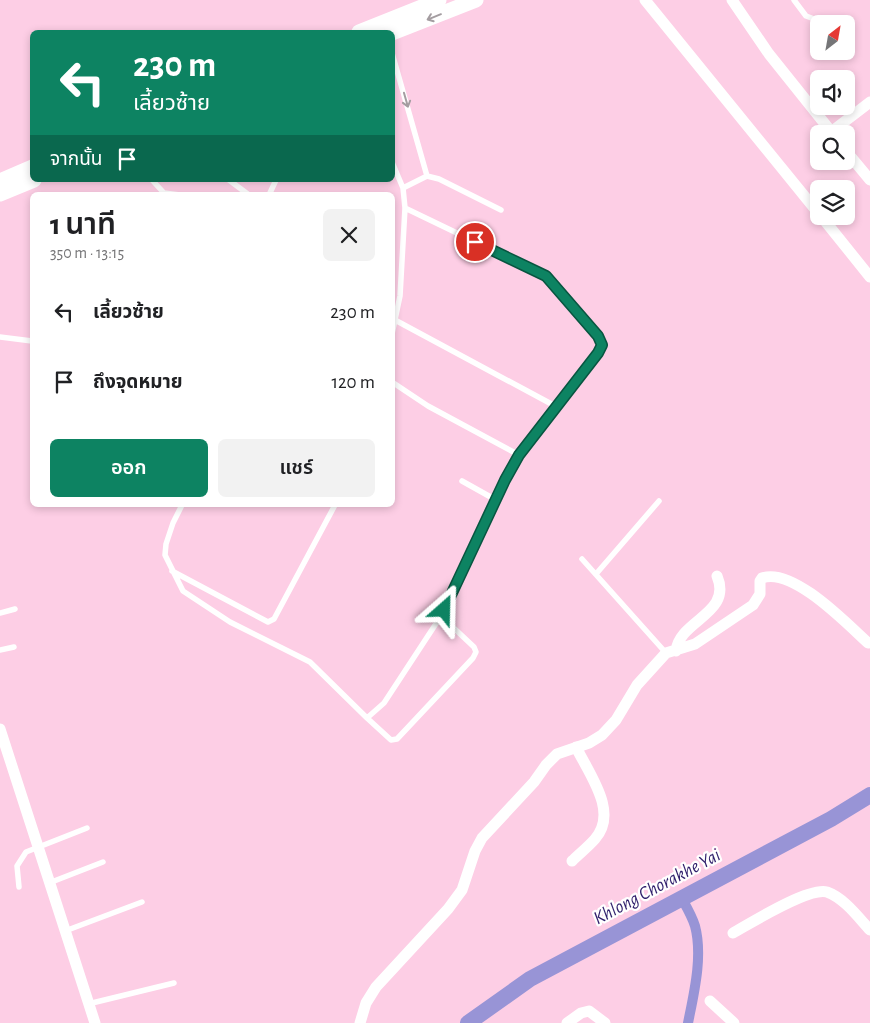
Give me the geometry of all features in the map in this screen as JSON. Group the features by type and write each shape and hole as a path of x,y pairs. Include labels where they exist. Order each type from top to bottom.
{"main road":[{"path":"364,30 439,0"},
{"path":"395,32 476,0"},
{"path":"0,194 10,181 30,168"},
{"path":"10,181 30,180"}],"street":[{"path":"645,0 810,203"},
{"path":"732,0 769,54 826,125"},
{"path":"842,125 870,102"},
{"path":"855,162 870,180"},
{"path":"828,225 870,277"},
{"path":"360,1023 366,1003 376,987 448,909 462,890 475,851 482,838 557,754 589,743 602,735 616,720 637,685 671,652 680,637 718,599 720,583 717,576"},
{"path":"671,652 695,644 753,605 760,594 760,581 768,576 790,582 814,595 868,643"},
{"path":"0,729 95,1023"},
{"path":"572,861 596,838 604,824 606,814 602,800 576,747"},
{"path":"733,933 794,900 815,892 824,891 842,900 870,930"},
{"path":"710,1002 734,1023"},
{"path":"567,1023 581,1013 589,1011 605,1023"}],"lane":[{"path":"794,0 801,12 810,17"},
{"path":"395,63 428,176"},
{"path":"395,169 403,188 405,208 400,296 395,324"},
{"path":"403,188 428,176 447,183 501,210"},
{"path":"154,182 163,192"},
{"path":"232,182 245,192"},
{"path":"367,718 384,702 441,616 519,455 598,353 602,345 598,336 546,276 405,208"},
{"path":"395,294 400,296"},
{"path":"396,320 557,407"},
{"path":"0,337 30,341"},
{"path":"395,384 428,406 519,455"},
{"path":"462,481 496,500"},
{"path":"596,574 659,501"},
{"path":"181,507 173,522 166,544 165,555 183,591 230,622 310,662 383,735 391,740 397,739 473,658 476,652 474,647 441,616"},
{"path":"171,570 268,622 274,619 334,507"},
{"path":"582,559 671,652"},
{"path":"0,613 15,609"},
{"path":"0,650 14,647"},
{"path":"19,887 17,866 20,858 26,852 87,828"},
{"path":"49,883 103,862"},
{"path":"65,930 142,902"},
{"path":"88,1004 174,983"}],"waterway":[{"name":"Khlong Chorakhe Yai","path":"468,1023 530,979 831,819 870,795"},
{"path":"681,897 695,926 698,950 697,974 688,1023"}],"route":[{"path":"444,610 505,480 519,455 598,353 602,345 598,336 546,276 475,242"}]}
